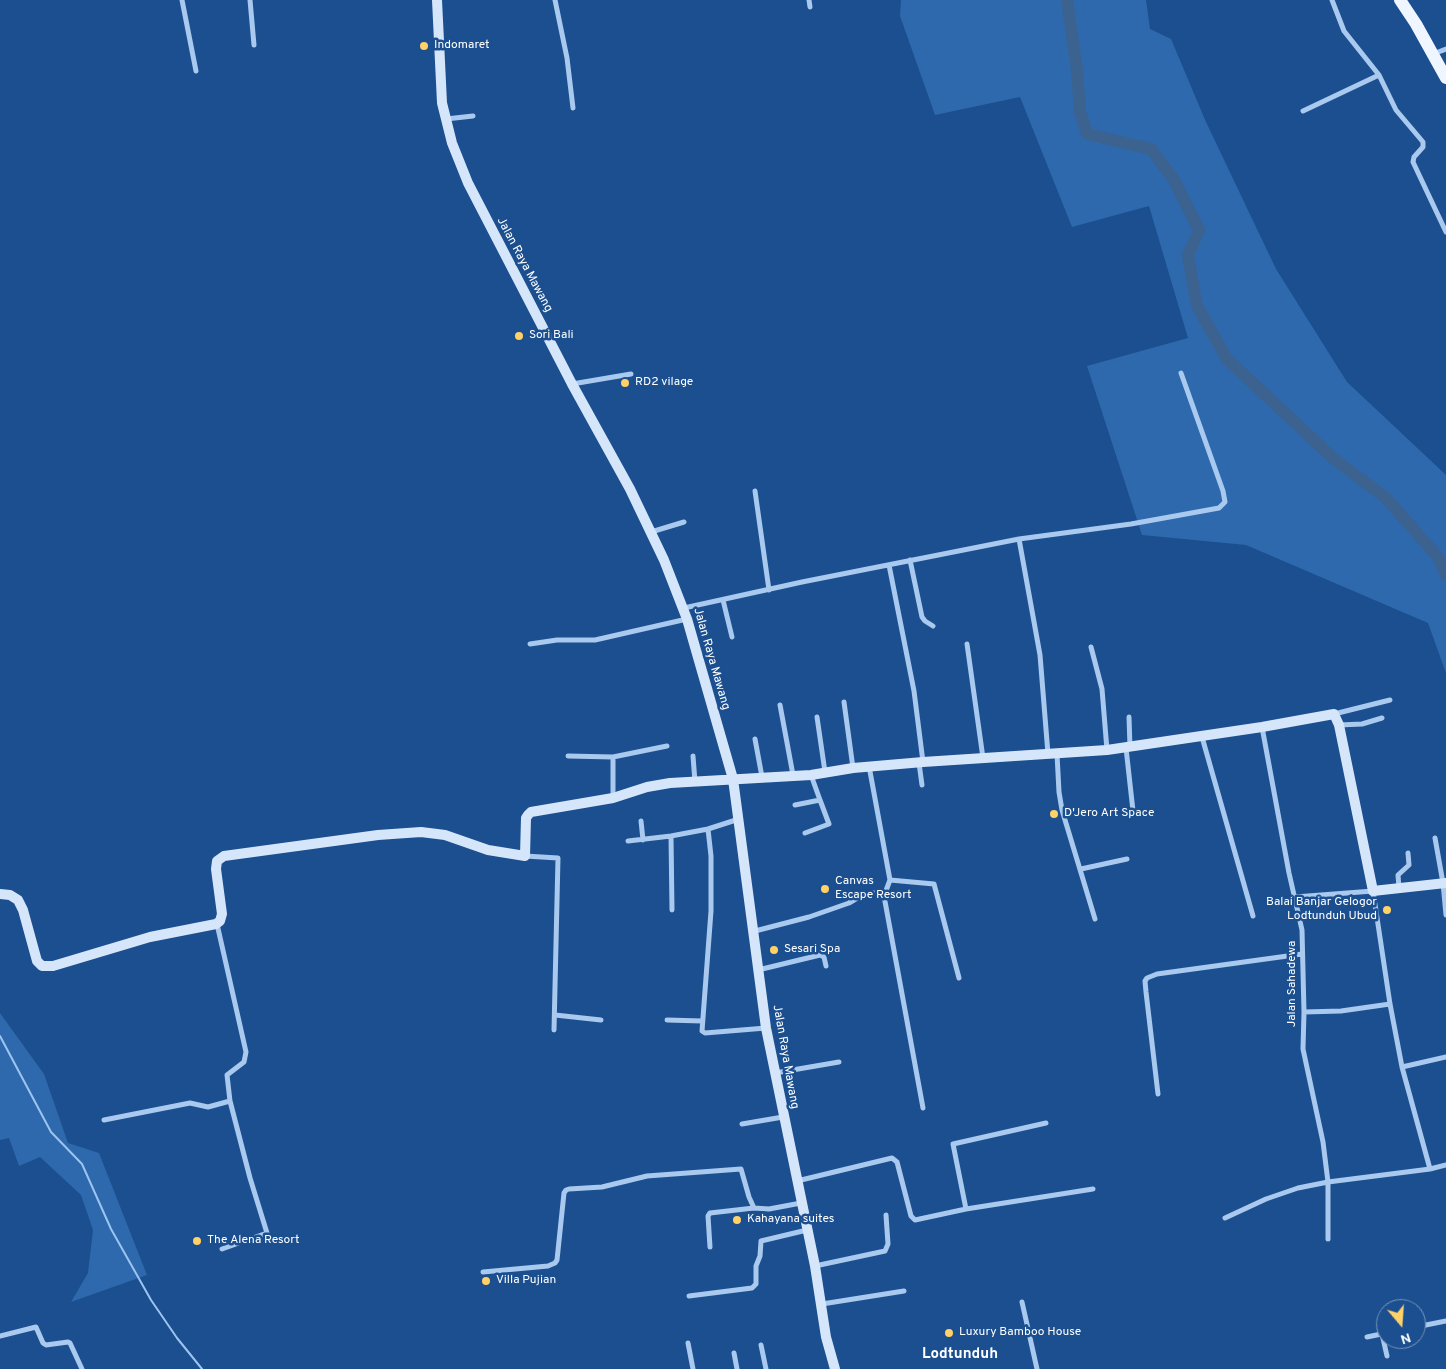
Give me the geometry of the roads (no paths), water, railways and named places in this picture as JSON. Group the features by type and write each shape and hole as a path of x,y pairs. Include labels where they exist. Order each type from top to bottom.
{"main road":[{"path":"1400,0 1416,24 1446,78"}],"street":[{"path":"182,0 196,70"},
{"path":"250,0 254,45"},
{"name":"Jalan Raya Mawang","path":"437,0 439,75 442,103 452,142 471,191 651,532 688,619 733,779 766,1028 815,1266 826,1337 835,1369"},
{"path":"555,0 567,58 573,108"},
{"path":"810,0 810,7"},
{"path":"1332,0 1344,31 1379,75 1396,110 1423,142 1423,147 1414,157 1413,162 1446,232"},
{"path":"1433,54 1446,49"},
{"path":"1303,110 1379,75"},
{"path":"446,119 473,116"},
{"path":"684,608 1019,539 1132,524 1222,506 1225,502 1223,491 1181,373"},
{"path":"572,384 631,374"},
{"path":"755,492 769,590"},
{"path":"651,532 684,522"},
{"path":"1019,539 1040,655 1062,810 1095,919"},
{"path":"910,560 922,618 933,626"},
{"path":"889,565 914,692 922,785"},
{"path":"723,600 732,637"},
{"path":"530,644 557,640 595,640 688,619"},
{"path":"967,644 983,758"},
{"path":"1090,648 1102,689 1107,750"},
{"path":"525,856 526,818 531,812 613,798 647,787 670,783 811,775 870,766 1053,755 1128,748 1334,714 1390,700"},
{"path":"844,702 853,768"},
{"path":"780,706 793,775"},
{"path":"1334,714 1339,725 1373,891 1390,1004 1402,1067 1430,1169"},
{"path":"817,717 825,773"},
{"path":"1128,717 1132,811"},
{"path":"1339,725 1362,724 1382,718"},
{"name":"Jalan Sahadewa","path":"1262,727 1302,930 1303,1049 1323,1142 1328,1182 1328,1239"},
{"path":"1202,737 1253,916"},
{"path":"755,739 762,777"},
{"path":"568,756 613,757 667,746"},
{"path":"693,756 695,782"},
{"path":"613,757 613,798"},
{"path":"870,766 890,880 884,896 924,1108"},
{"path":"805,833 829,824 811,775"},
{"path":"795,805 820,800"},
{"path":"628,841 708,829 739,819"},
{"path":"641,821 643,840"},
{"path":"708,829 711,856 711,911 702,1031 705,1033 766,1028"},
{"path":"0,894 10,895 18,900 23,910 37,961 42,966 53,966 150,937 220,922 222,914 217,861 224,856 378,835 421,832 445,835 488,850 525,856 558,858 554,1030"},
{"path":"671,836 672,910"},
{"path":"1435,838 1444,883 1446,915"},
{"path":"1399,888 1398,876 1408,865 1408,853"},
{"path":"1081,869 1127,859"},
{"path":"890,880 934,884 959,978"},
{"path":"1295,897 1444,883"},
{"path":"754,931 809,917 849,903 864,894 874,893 884,896"},
{"path":"216,924 246,1052 244,1062 227,1075 230,1101 250,1178 267,1233 222,1249"},
{"path":"1158,1094 1146,992 1145,981 1147,978 1156,974 1302,954"},
{"path":"758,970 820,955 824,957 826,966"},
{"path":"1304,1012 1341,1011 1390,1004"},
{"path":"554,1015 601,1020"},
{"path":"667,1020 702,1021"},
{"path":"1402,1067 1446,1057"},
{"path":"775,1073 839,1062"},
{"path":"104,1120 190,1104 208,1107 230,1101"},
{"path":"742,1124 784,1117"},
{"path":"966,1209 953,1144 1046,1122"},
{"path":"797,1181 892,1158 898,1162 911,1216 915,1220 966,1209 1093,1189"},
{"path":"1225,1218 1266,1198 1298,1188 1446,1165"},
{"path":"484,1272 548,1266 555,1263 557,1260 564,1193 570,1189 609,1186 647,1176 703,1170 741,1169 754,1208"},
{"path":"710,1247 708,1216 710,1213 754,1208 769,1209 801,1203"},
{"path":"815,1266 885,1251 888,1244 886,1214"},
{"path":"689,1296 752,1288 756,1284 756,1266 760,1256 761,1241 807,1230"},
{"path":"822,1304 904,1290"},
{"path":"1022,1302 1037,1369"},
{"path":"1426,1325 1446,1321"},
{"path":"0,1336 36,1327 45,1344 70,1343 82,1369"},
{"path":"1367,1337 1376,1335"},
{"path":"688,1343 693,1369"},
{"path":"761,1345 766,1369"},
{"path":"1386,1349 1387,1356"},
{"path":"734,1353 737,1369"}],"waterway":[{"path":"1067,0 1077,70 1080,112 1087,134 1151,149 1173,178 1199,230 1188,255 1197,306 1227,359 1333,458 1386,498 1438,557 1446,575"},
{"path":"0,1036 51,1132 82,1164 111,1229 151,1300 177,1338 202,1369"}],"place":[{"name":"Indomaret","path":"424,46"},
{"name":"Sori Bali","path":"519,336"},
{"name":"RD2 vilage","path":"625,383"},
{"name":"D'Jero Art Space","path":"1054,814"},
{"name":"Canvas Escape Resort","path":"825,889"},
{"name":"Balai Banjar Gelogor Lodtunduh Ubud","path":"1387,910"},
{"name":"Sesari Spa","path":"774,950"},
{"name":"Kahayana suites","path":"737,1220"},
{"name":"The Alena Resort","path":"197,1241"},
{"name":"Villa Pujian","path":"486,1281"},
{"name":"Luxury Bamboo House","path":"949,1333"}],"district":[{"name":"Lodtunduh","path":"960,1355"}]}
